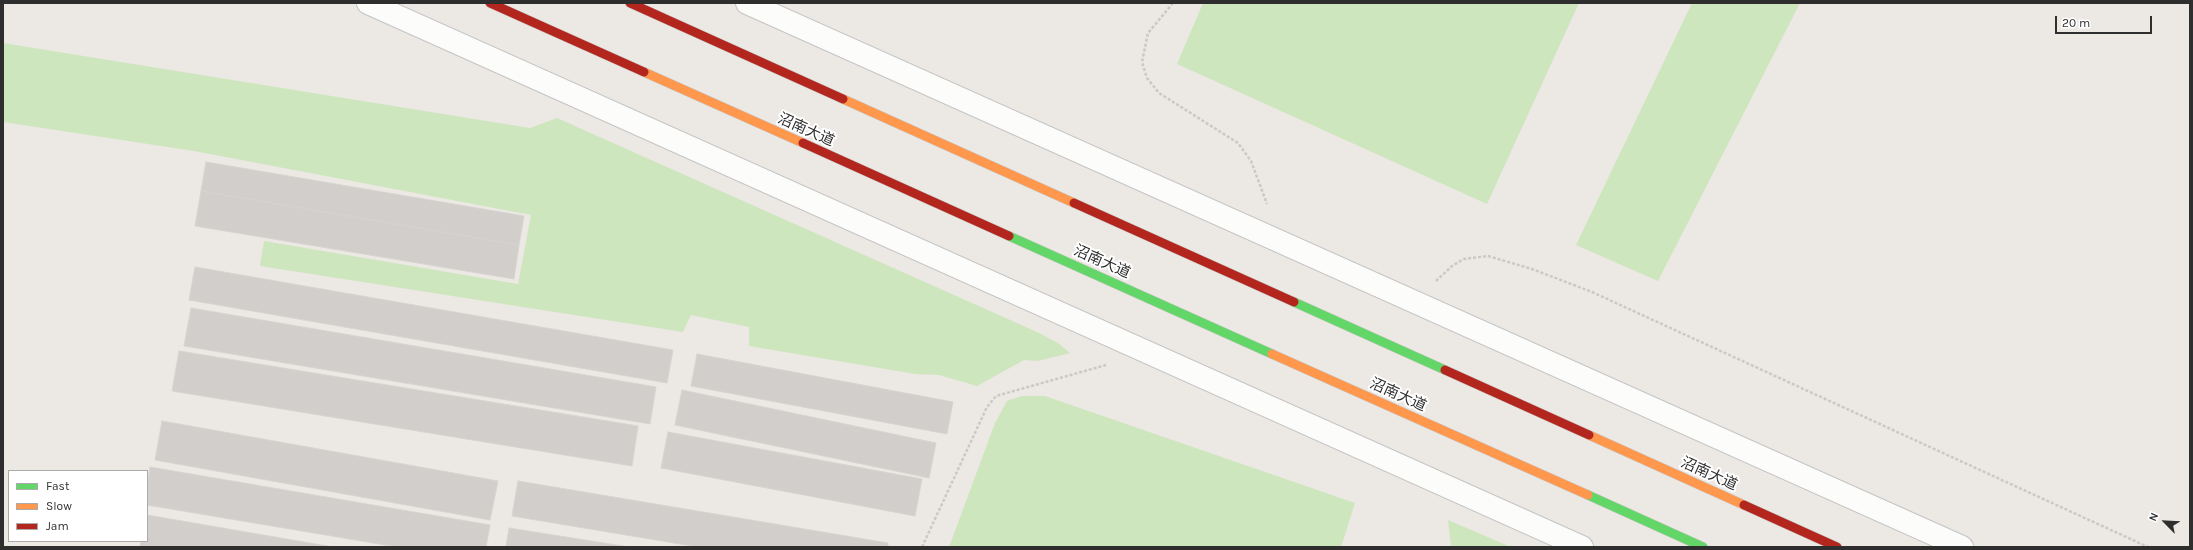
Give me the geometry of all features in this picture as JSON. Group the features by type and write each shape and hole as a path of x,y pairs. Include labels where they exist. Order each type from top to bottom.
{"main road":[{"name":"沼南大道","path":"490,3 1703,547"},
{"name":"沼南大道","path":"630,3 1837,547"}],"street":[{"path":"368,3 1582,547"},
{"path":"747,3 1962,547"}],"path":[{"path":"1173,3 1148,33 1142,62 1147,78 1159,93 1238,144 1251,161 1282,242"},
{"path":"1414,302 1452,266 1464,259 1488,256 1532,269 1592,292 2148,547"},
{"path":"922,547 987,407 996,396 1151,354"}],"green space":[{"path":"1203,3 1579,3 1487,204 1177,64"},
{"path":"1692,3 1800,3 1658,281 1576,245"},
{"path":"3,43 530,128 557,118 1037,332 1058,343 1070,353 1038,361 1024,360 977,386 939,375 915,374 749,346 749,327 691,315 683,332 260,266 264,241 518,284 531,215 194,151 3,122"},
{"path":"1021,396 1045,396 1355,503 1341,547 949,547 995,423 1007,401"},
{"path":"1448,520 1511,547 1451,547"}],"building":[{"path":"206,162 524,216 519,245 201,191"},
{"path":"201,191 519,245 514,279 195,226"},
{"path":"195,267 673,350 667,383 189,300"},
{"path":"191,308 656,387 650,424 184,346"},
{"path":"179,351 638,426 632,466 172,391"},
{"path":"697,354 953,402 947,434 691,386"},
{"path":"682,390 936,443 929,478 675,425"},
{"path":"162,421 498,481 490,520 155,460"},
{"path":"668,432 922,479 915,516 661,468"},
{"path":"150,467 490,525 486,547 397,547 148,505 148,480"},
{"path":"518,481 888,543 888,547 698,547 512,516"},
{"path":"148,515 333,547 140,547 141,542 148,542"},
{"path":"509,528 629,547 506,547"}],"traffic: fast":[{"path":"1009,236 1272,354"},
{"path":"1294,302 1445,370"},
{"path":"1588,495 1703,547"}],"traffic: slow":[{"path":"644,72 803,143"},
{"path":"843,99 1074,203"},
{"path":"1272,354 1588,495"},
{"path":"1589,435 1744,505"}],"traffic: jam":[{"path":"490,3 644,72"},
{"path":"630,3 843,99"},
{"path":"803,143 1009,236"},
{"path":"1074,203 1294,302"},
{"path":"1445,370 1589,435"},
{"path":"1744,505 1837,547"}]}
